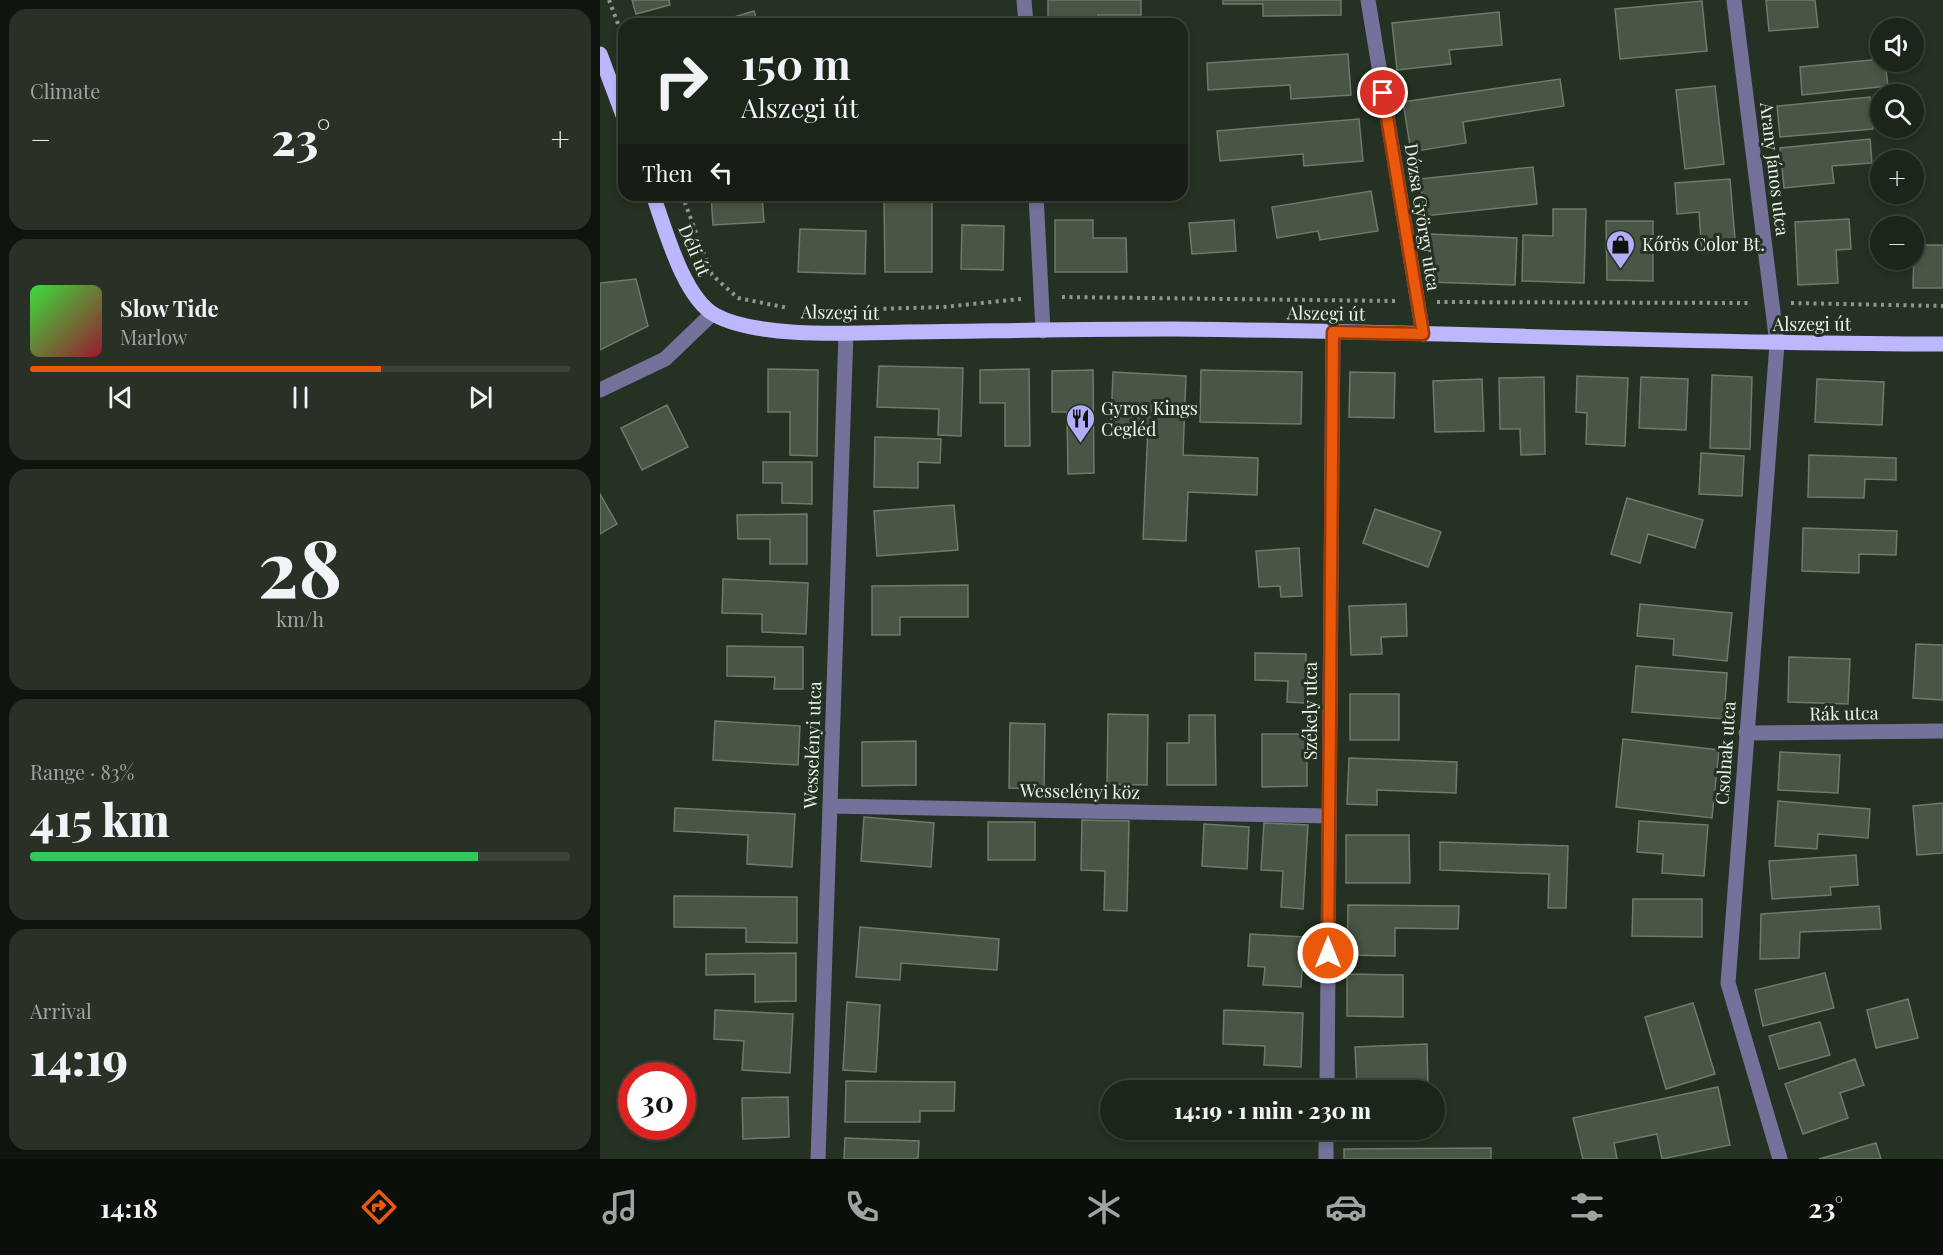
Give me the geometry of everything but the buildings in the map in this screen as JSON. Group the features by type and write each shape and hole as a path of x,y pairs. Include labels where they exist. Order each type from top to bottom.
{"main road":[{"path":"600,54 618,102"},
{"name":"Déli út","path":"655,201 687,285 712,314"},
{"name":"Alszegi út","path":"712,314 741,326 846,333 1171,329 1777,344 1943,344"}],"street":[{"path":"1024,0 1026,18"},
{"name":"Dózsa György utca","path":"1368,0 1423,334"},
{"name":"Arany János utca","path":"1734,0 1777,344"},
{"path":"1036,201 1043,331"},
{"path":"600,390 665,359 712,314"},
{"name":"Székely utca","path":"1326,1080 1333,332"},
{"name":"Wesselényi utca","path":"818,1159 846,333"},
{"name":"Csolnak utca","path":"1777,344 1728,983 1780,1159"},
{"name":"Rák utca","path":"1746,733 1943,731"},
{"name":"Wesselényi köz","path":"830,806 1329,816"},
{"path":"1326,1140 1326,1159"}],"path":[{"path":"609,0 618,24"},
{"path":"684,201 712,275 738,298 791,309"},
{"path":"872,309 943,307 1042,297 1943,306"}],"place":[{"name":"Kőrös Color Bt.","path":"1621,270"},
{"name":"Gyros Kings Cegléd","path":"1080,444"}],"route":[{"path":"1328,953 1333,332 1423,334 1383,93"}]}
